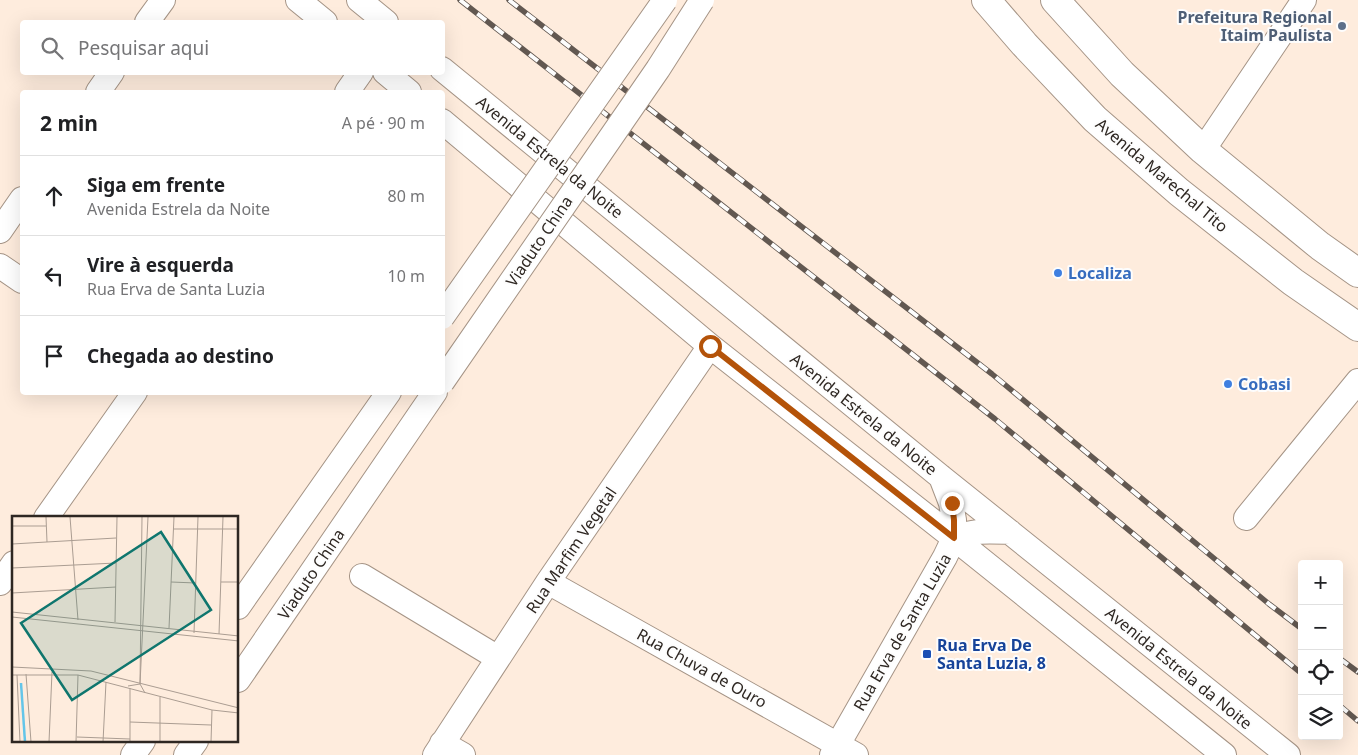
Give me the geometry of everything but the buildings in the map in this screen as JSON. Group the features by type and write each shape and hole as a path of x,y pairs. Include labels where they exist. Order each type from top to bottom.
{"main road":[{"name":"Avenida Marechal Tito","path":"986,0 1024,44 1095,119 1186,198 1293,282 1358,327"},
{"path":"1055,0 1122,74 1203,150 1320,246 1358,273"}],"street":[{"path":"148,20 163,0"},
{"path":"298,0 323,20"},
{"path":"359,0 384,20"},
{"path":"445,312 665,0"},
{"name":"Viaduto China","path":"445,378 658,69 702,0"},
{"path":"1203,150 1304,0"},
{"name":"Avenida Estrela da Noite","path":"445,71 941,477 1288,755"},
{"path":"99,90 110,75"},
{"path":"348,90 359,75"},
{"path":"389,75 407,90"},
{"path":"445,124 710,346 954,538 1224,755"},
{"path":"0,231 20,202"},
{"path":"0,266 20,280"},
{"name":"Rua Marfim Vegetal","path":"439,749 548,582 710,346"},
{"path":"1246,518 1358,381"},
{"path":"47,516 133,395"},
{"path":"239,607 387,395"},
{"name":"Viaduto China","path":"239,679 433,395"},
{"name":"Rua Erva de Santa Luzia","path":"842,751 954,538 952,503 941,477"},
{"path":"954,538 986,530 1010,532"},
{"path":"0,583 12,566"},
{"path":"362,576 498,658"},
{"name":"Rua Chuva de Ouro","path":"548,582 842,751"},
{"path":"133,755 142,742"},
{"path":"439,749 463,755"}],"railway":[{"path":"460,0 995,419 1298,671"},
{"path":"509,0 992,374 1298,626"},
{"path":"1343,661 1358,672"},
{"path":"1343,708 1358,721"}],"place":[{"name":"Prefeitura Regional Itaim Paulista","path":"1342,26"},
{"name":"Localiza","path":"1058,273"},
{"name":"Cobasi","path":"1228,384"},
{"name":"Rua Erva De Santa Luzia, 8","path":"927,654"}],"route":[{"path":"710,346 954,538 952,503"}]}
